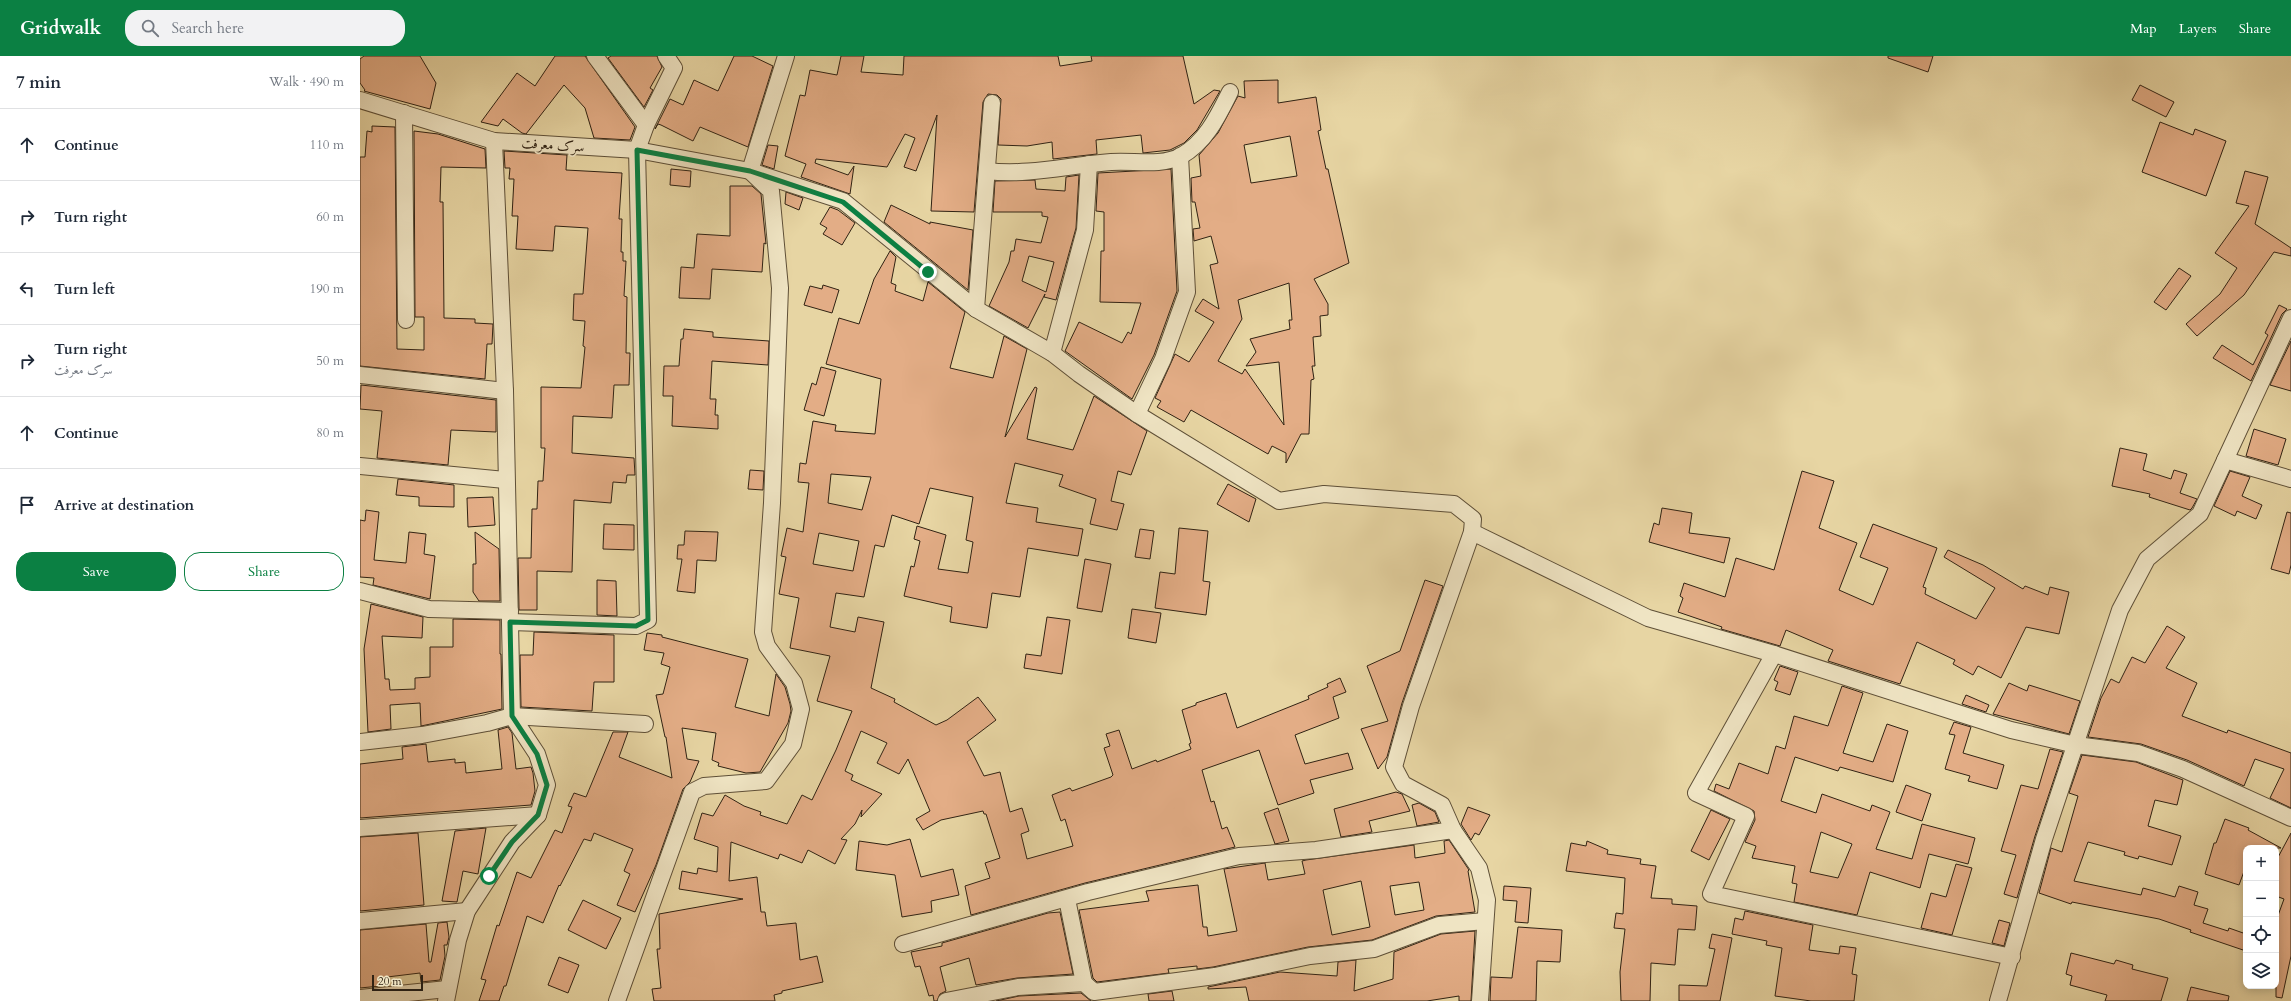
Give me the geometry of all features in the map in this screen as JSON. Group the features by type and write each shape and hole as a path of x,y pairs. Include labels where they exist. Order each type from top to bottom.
{"street":[{"path":"595,56 646,125"},
{"path":"360,591 429,609 636,626 648,620 637,150 646,125 674,68 666,56"},
{"path":"617,1001 692,792 704,786 766,781 793,744 801,710 794,683 767,646 763,632 772,503 780,288 771,191 750,171 786,56"},
{"path":"987,171 1033,172 1113,161 1152,162 1180,156 1210,132 1230,92"},
{"name":"سرک معرفت","path":"360,100 494,141 637,150 750,171 843,202 976,309 1052,353 1079,374 1137,414 1280,501 1324,494 1454,504 1473,519 1472,532"},
{"path":"976,309 992,103"},
{"path":"404,113 406,320"},
{"path":"360,998 447,995 467,911 512,842 538,815 547,785 537,754 512,716 505,480 505,391 494,141"},
{"path":"1137,414 1163,359 1187,292 1180,156"},
{"path":"1052,353 1085,230 1089,164"},
{"path":"1998,1001 2012,957 2044,838 2120,610 2147,559 2200,514 2291,318"},
{"path":"360,375 505,391"},
{"path":"2225,460 2291,479"},
{"path":"360,466 505,480"},
{"path":"1480,1001 1485,921 1488,900 1479,868 1453,830 1442,805 1403,784 1394,767 1411,706 1472,532 1648,618 1774,654 2012,730 2076,745 2146,756 2183,769 2291,818"},
{"path":"1774,654 1696,793 1746,816 1711,894 2012,957"},
{"path":"360,742 422,735 487,723 512,716 645,724"},
{"path":"360,828 538,815"},
{"path":"903,944 1066,899 1239,856 1316,850 1453,830"},
{"path":"1066,899 1084,982 1094,992 1215,976 1310,956 1374,949 1439,925 1485,921"},
{"path":"360,921 467,911"},
{"path":"946,1001 1018,987 1084,982"}],"building":[{"path":"364,56 420,56 436,83 430,109 364,91 365,90 360,83 360,59"},
{"path":"555,56 585,56 635,127 630,140 594,138 585,108 564,85 526,134 522,133 503,119 498,126 481,122 517,73 535,86"},
{"path":"611,56 657,56 662,67 650,88 653,90 644,107 608,58"},
{"path":"734,56 752,56 773,66 748,147 700,127 693,141 658,124 655,129 670,99 683,105 694,80 718,91"},
{"path":"841,56 864,56 861,72 903,75 904,56 1058,56 1060,66 1092,61 1091,56 1183,56 1194,104 1214,90 1220,91 1197,130 1184,143 1170,150 1143,153 1141,135 1096,140 1097,154 1053,159 1052,142 1027,146 998,145 1001,99 997,95 988,94 983,102 974,212 931,211 937,115 916,171 904,167 915,138 905,134 887,167 816,159 815,163 848,175 854,166 850,194 801,177 806,164 785,156 800,95 805,96 810,70 837,75"},
{"path":"1888,56 1933,56 1928,72 1888,58"},
{"path":"1278,80 1278,103 1316,97 1321,130 1318,131 1349,263 1314,279 1328,304 1328,315 1320,316 1321,336 1313,337 1315,366 1312,366 1314,379 1311,380 1309,434 1301,434 1286,463 1286,453 1272,446 1268,454 1191,410 1184,422 1157,407 1161,401 1155,398 1175,354 1189,362 1214,322 1195,311 1203,299 1219,309 1210,265 1218,263 1211,236 1194,241 1193,229 1200,228 1195,202 1192,202 1191,178 1201,176 1199,155 1218,133 1238,96 1245,98 1244,81","holes":["1290,136 1297,176 1251,183 1244,145","1289,283 1292,320 1289,320 1290,329 1250,339 1256,352 1246,366 1279,362 1284,425 1245,369 1242,374 1218,361 1242,319 1238,300"]},
{"path":"2140,85 2174,102 2166,117 2132,100"},
{"path":"2160,122 2193,135 2195,129 2226,141 2206,196 2142,172"},
{"path":"372,126 395,127 397,349 424,350 424,317 415,317 414,131 438,134 485,149 486,168 441,167 440,202 443,202 444,318 475,319 475,323 493,324 492,344 487,344 485,379 360,366 360,157 365,157 367,131 372,132"},
{"path":"768,145 778,146 774,169 762,165"},
{"path":"504,151 567,155 566,170 622,173 619,219 622,219 621,252 623,252 623,261 626,261 624,296 627,297 626,353 630,353 629,385 614,385 612,418 573,416 572,453 634,458 635,475 627,475 626,483 613,482 611,503 574,500 572,572 537,571 537,610 519,610 518,558 531,558 532,509 537,509 538,481 543,481 545,448 541,448 541,387 581,388 585,347 583,346 585,321 573,320 574,294 583,294 588,228 555,226 553,251 516,249 518,216 512,216 514,179 509,179 510,168 505,168"},
{"path":"671,169 691,171 690,187 670,185"},
{"path":"1171,169 1177,291 1154,355 1132,399 1065,351 1079,322 1122,343 1128,332 1131,334 1141,303 1100,302 1101,251 1104,251 1104,212 1096,211 1098,173"},
{"path":"2245,171 2268,177 2255,224 2291,248 2291,256 2274,252 2244,295 2197,336 2186,324 2220,294 2237,268 2215,253 2249,206 2236,203"},
{"path":"1079,175 1076,228 1056,300 1044,297 1045,294 1028,328 989,306 1009,262 1011,251 1014,251 1016,239 1041,243 1048,217 1042,216 1042,212 993,212 995,181 1035,180 1036,189 1065,191 1066,177","holes":["1029,256 1054,262 1046,292 1022,281"]},
{"path":"730,186 752,186 761,194 766,244 764,243 762,272 712,269 710,299 679,298 681,267 694,268 697,234 730,236"},
{"path":"786,192 803,198 799,210 785,204"},
{"path":"891,205 930,224 930,222 973,230 968,290 884,222"},
{"path":"830,207 838,210 855,223 842,245 823,234 827,228 820,224"},
{"path":"890,251 896,257 891,283 896,285 895,291 923,301 928,282 965,312 950,368 993,378 1004,336 1027,349 1005,437 1035,387 1037,388 1027,439 1073,450 1094,396 1147,431 1131,475 1118,471 1111,501 1124,504 1117,530 1090,524 1096,499 1059,486 1063,475 1015,463 1006,503 1038,508 1036,522 1083,529 1078,556 1028,548 1020,597 992,593 987,628 950,622 952,607 904,596 911,566 914,567 920,541 914,539 917,526 946,535 938,569 968,573 973,542 966,540 973,497 930,488 919,524 892,515 884,547 875,545 864,597 836,593 830,627 855,632 858,617 884,622 871,688 895,699 894,702 936,725 947,720 978,697 996,720 967,742 984,776 1000,772 1010,812 1022,808 1029,831 1021,834 1027,859 1073,846 1065,819 1061,821 1052,795 1070,788 1072,791 1113,775 1104,748 1110,746 1106,734 1119,730 1132,769 1156,760 1157,762 1191,749 1189,744 1191,743 1182,710 1196,705 1196,703 1226,693 1237,728 1309,699 1308,696 1328,687 1327,684 1340,678 1346,692 1333,697 1339,718 1295,735 1305,764 1348,753 1353,769 1310,780 1314,793 1278,805 1259,750 1202,770 1211,802 1214,801 1222,829 1227,827 1235,847 1085,883 971,915 965,886 990,878 985,863 1000,858 986,814 984,814 983,811 941,820 923,830 916,819 930,811 908,759 899,774 877,763 887,743 861,731 845,771 853,775 851,780 882,794 861,817 862,810 855,824 841,839 847,840 835,864 808,850 802,863 780,854 778,859 731,842 729,881 757,877 761,912 765,912 767,926 796,923 800,960 817,956 823,982 782,991 782,993 774,995 775,1001 654,1001 652,989 661,988 657,949 660,949 659,914 743,899 679,889 682,871 697,874 698,868 717,872 718,847 694,839 702,813 713,816 725,795 744,806 761,812 760,815 787,824 802,795 812,800 836,750 852,711 817,701 830,656 790,648 799,598 779,594 786,557 781,556 787,528 803,532 809,483 798,482 800,463 806,464 813,421 836,425 835,431 875,434 881,379 826,364 839,318 859,324 874,279","holes":["831,474 871,477 862,510 828,503","819,533 859,541 853,571 813,564"]},
{"path":"2179,268 2191,276 2166,310 2154,302"},
{"path":"823,285 839,290 832,313 804,305 810,286 822,289"},
{"path":"2279,305 2287,309 2282,314 2251,381 2213,358 2222,345 2253,365 2268,335 2265,333"},
{"path":"684,329 713,332 713,337 769,341 768,365 712,361 710,399 716,399 715,415 718,415 718,429 672,426 673,396 663,396 664,366 679,366 681,339 683,339"},
{"path":"2291,341 2291,391 2270,385"},
{"path":"821,367 836,371 824,416 804,410 812,383 816,385"},
{"path":"361,385 496,400 496,432 451,430 448,465 377,458 382,411 360,409"},
{"path":"2254,429 2286,439 2278,465 2246,456"},
{"path":"2120,448 2147,454 2143,470 2171,479 2174,470 2187,474 2180,493 2197,499 2192,508 2190,510 2149,497 2150,494 2112,486"},
{"path":"750,470 764,471 763,490 748,489"},
{"path":"1802,471 1834,481 1819,528 1857,543 1839,590 1873,605 1888,568 1860,557 1873,524 1937,548 1923,587 1926,588 1925,594 1976,619 1995,588 1944,557 1948,550 1983,565 2023,589 2025,586 2048,595 2050,587 2069,592 2059,634 2026,627 2001,678 1978,666 1973,675 1953,664 1955,660 1917,642 1900,684 1828,661 1833,650 1786,630 1780,646 1721,629 1722,627 1678,612 1683,598 1680,596 1684,583 1725,597 1736,558 1774,570"},
{"path":"2230,471 2250,477 2242,496 2262,505 2256,519 2237,511 2235,516 2214,506"},
{"path":"398,479 454,485 454,507 419,506 419,497 396,495"},
{"path":"1228,484 1256,499 1249,522 1217,504"},
{"path":"493,497 495,525 468,527 467,498"},
{"path":"1662,508 1692,513 1689,533 1730,538 1724,563 1649,542 1654,523 1659,525"},
{"path":"366,510 379,512 374,560 406,563 409,532 426,534 424,554 435,556 430,599 373,585 374,578 360,577 360,520 365,521"},
{"path":"2287,512 2291,513 2291,565 2289,574 2271,569"},
{"path":"604,524 634,525 634,550 603,549"},
{"path":"1179,528 1208,531 1203,581 1210,582 1206,615 1155,608 1160,572 1175,574"},
{"path":"1140,529 1154,531 1150,559 1135,557"},
{"path":"685,531 718,532 716,561 697,560 695,593 677,591 682,559 677,559 678,545 684,545"},
{"path":"475,532 499,549 500,601 479,601 473,592 473,564 476,564"},
{"path":"1085,559 1111,564 1102,612 1077,608"},
{"path":"597,580 616,581 617,616 597,615"},
{"path":"1425,580 1443,586 1402,703 1387,757 1378,769 1361,729 1388,721 1367,666 1400,651"},
{"path":"371,604 423,617 422,638 382,636 385,679 389,679 390,690 415,689 415,678 430,677 430,647 453,647 453,619 500,620 502,709 421,726 420,703 390,705 391,729 368,732 364,649"},
{"path":"1132,609 1161,613 1156,643 1128,638"},
{"path":"1047,617 1070,620 1062,674 1024,668 1026,654 1041,656"},
{"path":"2167,626 2185,637 2166,668 2197,683 2182,716 2227,733 2228,730 2291,753 2291,808 2270,798 2284,769 2255,759 2244,786 2187,760 2141,744 2088,737 2101,698 2111,679 2119,683 2132,657 2145,663"},
{"path":"534,632 614,635 614,682 594,682 592,711 521,707 520,655 533,655"},
{"path":"647,633 662,635 662,637 748,659 735,707 769,716 776,674 785,687 790,704 791,711 788,723 760,772 746,773 718,766 719,763 712,760 716,733 682,728 687,759 699,761 690,782 683,789 656,865 635,912 617,905 630,874 624,871 633,849 594,833 591,841 584,839 560,886 559,885 543,923 527,916 506,986 504,986 499,1001 479,1001 486,980 481,979 497,925 499,926 517,872 531,878 555,830 562,833 572,807 568,806 574,793 586,797 613,732 628,732 619,757 672,778 666,737 656,695 663,694 670,667 661,664 664,653 644,650"},
{"path":"1780,666 1798,672 1790,695 1775,690 1778,682 1774,680"},
{"path":"2009,683 2027,691 2029,685 2080,701 2069,734 1993,714"},
{"path":"1842,686 1863,693 1843,753 1873,762 1887,724 1908,731 1893,782 1840,767 1838,771 1795,757 1781,801 1816,813 1822,794 1870,811 1872,805 1890,812 1876,849 1912,859 1922,824 1975,838 1968,864 1929,854 1920,888 1870,872 1857,915 1794,902 1797,884 1792,883 1795,866 1752,858 1756,846 1745,842 1755,820 1754,811 1714,791 1716,784 1729,789 1739,763 1768,774 1776,746 1785,749 1794,716 1828,726","holes":["1821,832 1852,844 1838,878 1810,872"]},
{"path":"1966,695 1989,705 1986,712 1962,704"},
{"path":"1954,722 1971,727 1963,753 2004,765 1997,789 1968,781 1970,776 1945,769 1955,735 1949,734"},
{"path":"508,727 512,733 516,769 531,767 533,773 535,791 531,805 360,818 360,764 403,759 402,747 426,744 428,762 455,759 455,763 465,762 466,773 502,769 498,730"},
{"path":"2050,749 2063,752 2035,836 2017,898 2004,894 2016,855 2001,851 2021,785 2038,789"},
{"path":"2082,755 2136,762 2183,780 2177,805 2155,800 2148,826 2181,836 2172,865 2139,856 2138,859 2124,855 2125,852 2088,842 2074,881 2141,895 2143,888 2175,897 2179,886 2198,892 2194,905 2208,909 2203,923 2228,931 2229,928 2243,933 2243,950 2190,932 2191,930 2159,919 2072,902 2071,904 2039,893 2051,848 2062,852 2078,796 2069,793"},
{"path":"1906,785 1931,794 1922,821 1896,812"},
{"path":"1396,792 1402,794 1410,811 1369,821 1372,832 1341,837 1334,809"},
{"path":"1419,803 1435,812 1439,822 1417,826 1412,805"},
{"path":"1468,807 1490,815 1479,835 1475,833 1471,840 1461,824"},
{"path":"1278,808 1289,841 1275,844 1264,813"},
{"path":"1711,810 1730,819 1709,860 1691,851"},
{"path":"2225,819 2249,828 2248,830 2276,845 2243,845 2243,874 2239,885 2205,874 2214,843 2216,843"},
{"path":"486,828 478,874 463,871 457,902 442,901 455,831"},
{"path":"418,833 424,905 360,911 360,837"},
{"path":"2291,833 2291,956 2282,998 2276,997 2276,989 2279,989 2279,913 2284,899 2279,897 2279,855"},
{"path":"910,839 921,877 953,869 959,895 931,901 932,912 902,917 895,875 856,870 859,841 887,845"},
{"path":"1449,840 1469,870 1475,912 1436,916 1372,940 1308,947 1213,967 1197,969 1197,966 1168,969 1169,973 1097,982 1093,978 1079,910 1149,901 1146,891 1198,885 1203,927 1207,927 1208,936 1237,931 1224,869 1265,863 1268,880 1305,874 1302,861 1306,860 1414,845 1415,858 1445,853 1444,841","holes":["1361,881 1370,927 1332,935 1323,890","1419,882 1424,910 1395,915 1390,886"]},
{"path":"1587,841 1608,850 1607,854 1641,859 1640,864 1656,866 1651,898 1672,899 1672,904 1697,906 1695,930 1678,929 1675,965 1651,963 1650,1001 1621,1001 1620,972 1625,929 1614,928 1616,913 1623,914 1625,878 1566,871 1571,843 1586,846"},
{"path":"1956,864 1972,868 1952,935 1921,928 1931,893 1946,897"},
{"path":"1504,886 1531,888 1528,923 1515,922 1517,901 1503,900"},
{"path":"583,900 621,918 606,949 568,930"},
{"path":"1745,911 1813,925 1809,950 1839,954 1840,946 1856,948 1852,974 1857,975 1854,1001 1811,1001 1775,996 1782,948 1766,945 1767,941 1732,934 1735,918 1743,920"},
{"path":"1060,912 1073,974 1017,978 976,985 969,958 940,967 946,991 940,994 937,1001 934,1001 933,995 929,996 920,966 915,967 911,952 942,946 942,943 1048,913"},
{"path":"1999,920 2010,923 2004,946 1992,943"},
{"path":"447,922 449,937 447,945 444,945 445,956 440,980 421,982 420,973 379,978 380,986 360,988 360,930 426,924 429,962 431,962 438,923"},
{"path":"1518,927 1562,930 1560,962 1537,961 1536,1001 1490,1001 1491,977 1512,978"},
{"path":"1475,931 1471,1001 1459,1001 1459,996 1427,1001 1249,1001 1246,987 1208,989 1208,987 1280,972 1337,976 1338,962 1356,960 1354,991 1393,979 1394,952 1441,934"},
{"path":"1712,934 1732,938 1720,1001 1679,1001 1679,985 1707,986 1715,949 1709,948"},
{"path":"2071,953 2114,964 2116,960 2133,965 2132,969 2168,978 2161,1001 2105,1001 2107,995 2070,985 2072,976 2066,974"},
{"path":"559,957 579,965 568,993 548,985"},
{"path":"2191,987 2229,996 2228,1001 2187,1001"},
{"path":"1172,991 1174,1001 1149,1001 1148,994"},
{"path":"1081,993 1091,1001 996,1001 1019,996"}],"route":[{"path":"489,876 512,842 538,815 547,785 537,754 512,716 510,622 636,626 644,624 648,620 637,150 750,171 843,202 928,272"}]}
